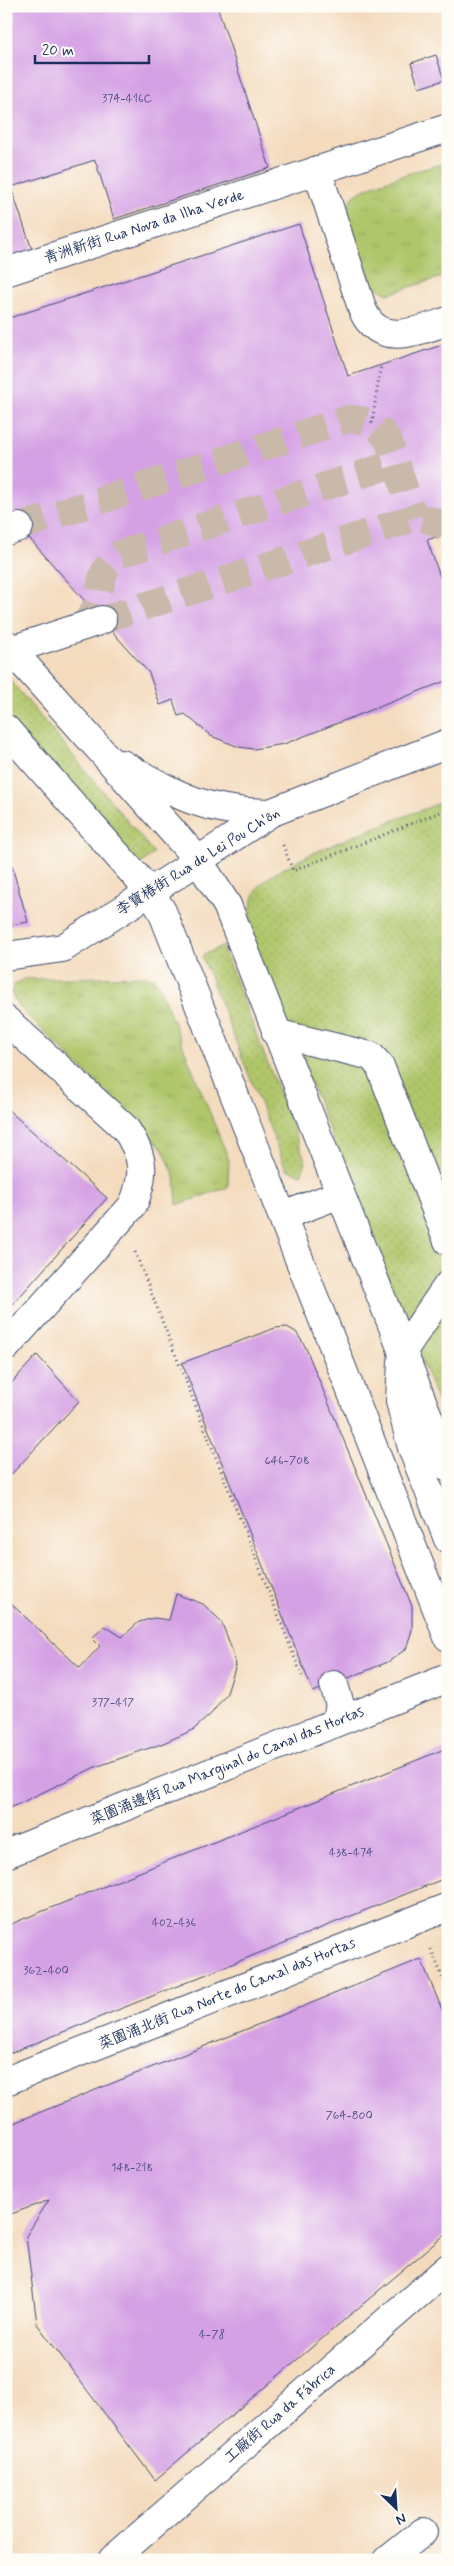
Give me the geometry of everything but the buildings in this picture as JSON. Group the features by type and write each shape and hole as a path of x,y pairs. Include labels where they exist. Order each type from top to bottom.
{"main road":[{"name":"青洲新街 Rua Nova da Ilha Verde","path":"6,272 448,128"},
{"path":"317,170 363,311 374,326 385,333 405,335 448,321"},
{"path":"102,620 9,647 198,860 227,905 448,1467"},
{"path":"6,729 150,892 162,911 448,1637"},
{"name":"李寶椿街 Rua de Lei Pou Ch'ôn","path":"6,956 63,948 270,813 448,743"},
{"path":"104,754 178,796 208,807 239,812 270,813"},
{"path":"6,1020 125,1128 136,1145 142,1165 141,1186 133,1205 6,1347"},
{"path":"276,1033 372,1056 380,1066 448,1241"},
{"path":"283,1216 340,1194"},
{"path":"448,1285 402,1352 400,1401 412,1448 448,1539"},
{"name":"菜園涌邊街 Rua Marginal do Canal das Hortas","path":"6,1854 338,1710 448,1678"},
{"name":"菜園涌北街 Rua Norte do Canal das Hortas","path":"6,2081 448,1906"},
{"name":"工廠街 Rua da Fábrica","path":"112,2560 448,2268"},
{"path":"388,2560 423,2532"}],"path":[{"path":"372,423 385,333"},
{"path":"270,813 293,871 448,809"},
{"path":"121,1218 338,1710"},
{"path":"418,1918 448,1990"}],"green space":[{"path":"448,162 448,275 388,294 373,286 348,215 350,201 360,192 370,187"},
{"path":"6,675 154,853 135,869 6,715"},
{"path":"448,800 448,1427 259,954 252,929 250,912 258,888 270,877 290,865 346,839"},
{"path":"222,946 306,1162 301,1174 286,1169 202,956"},
{"path":"143,976 153,978 158,984 229,1160 228,1187 177,1205 175,1177 163,1149 19,1007 11,993 15,984 24,979"}],"tunnel":[{"path":"19,527 348,419 361,420 372,424 385,436 389,442 414,518"},
{"path":"81,627 95,608 105,571 110,563 120,554 396,463"},
{"path":"102,620 414,518 432,521 448,530"}]}
